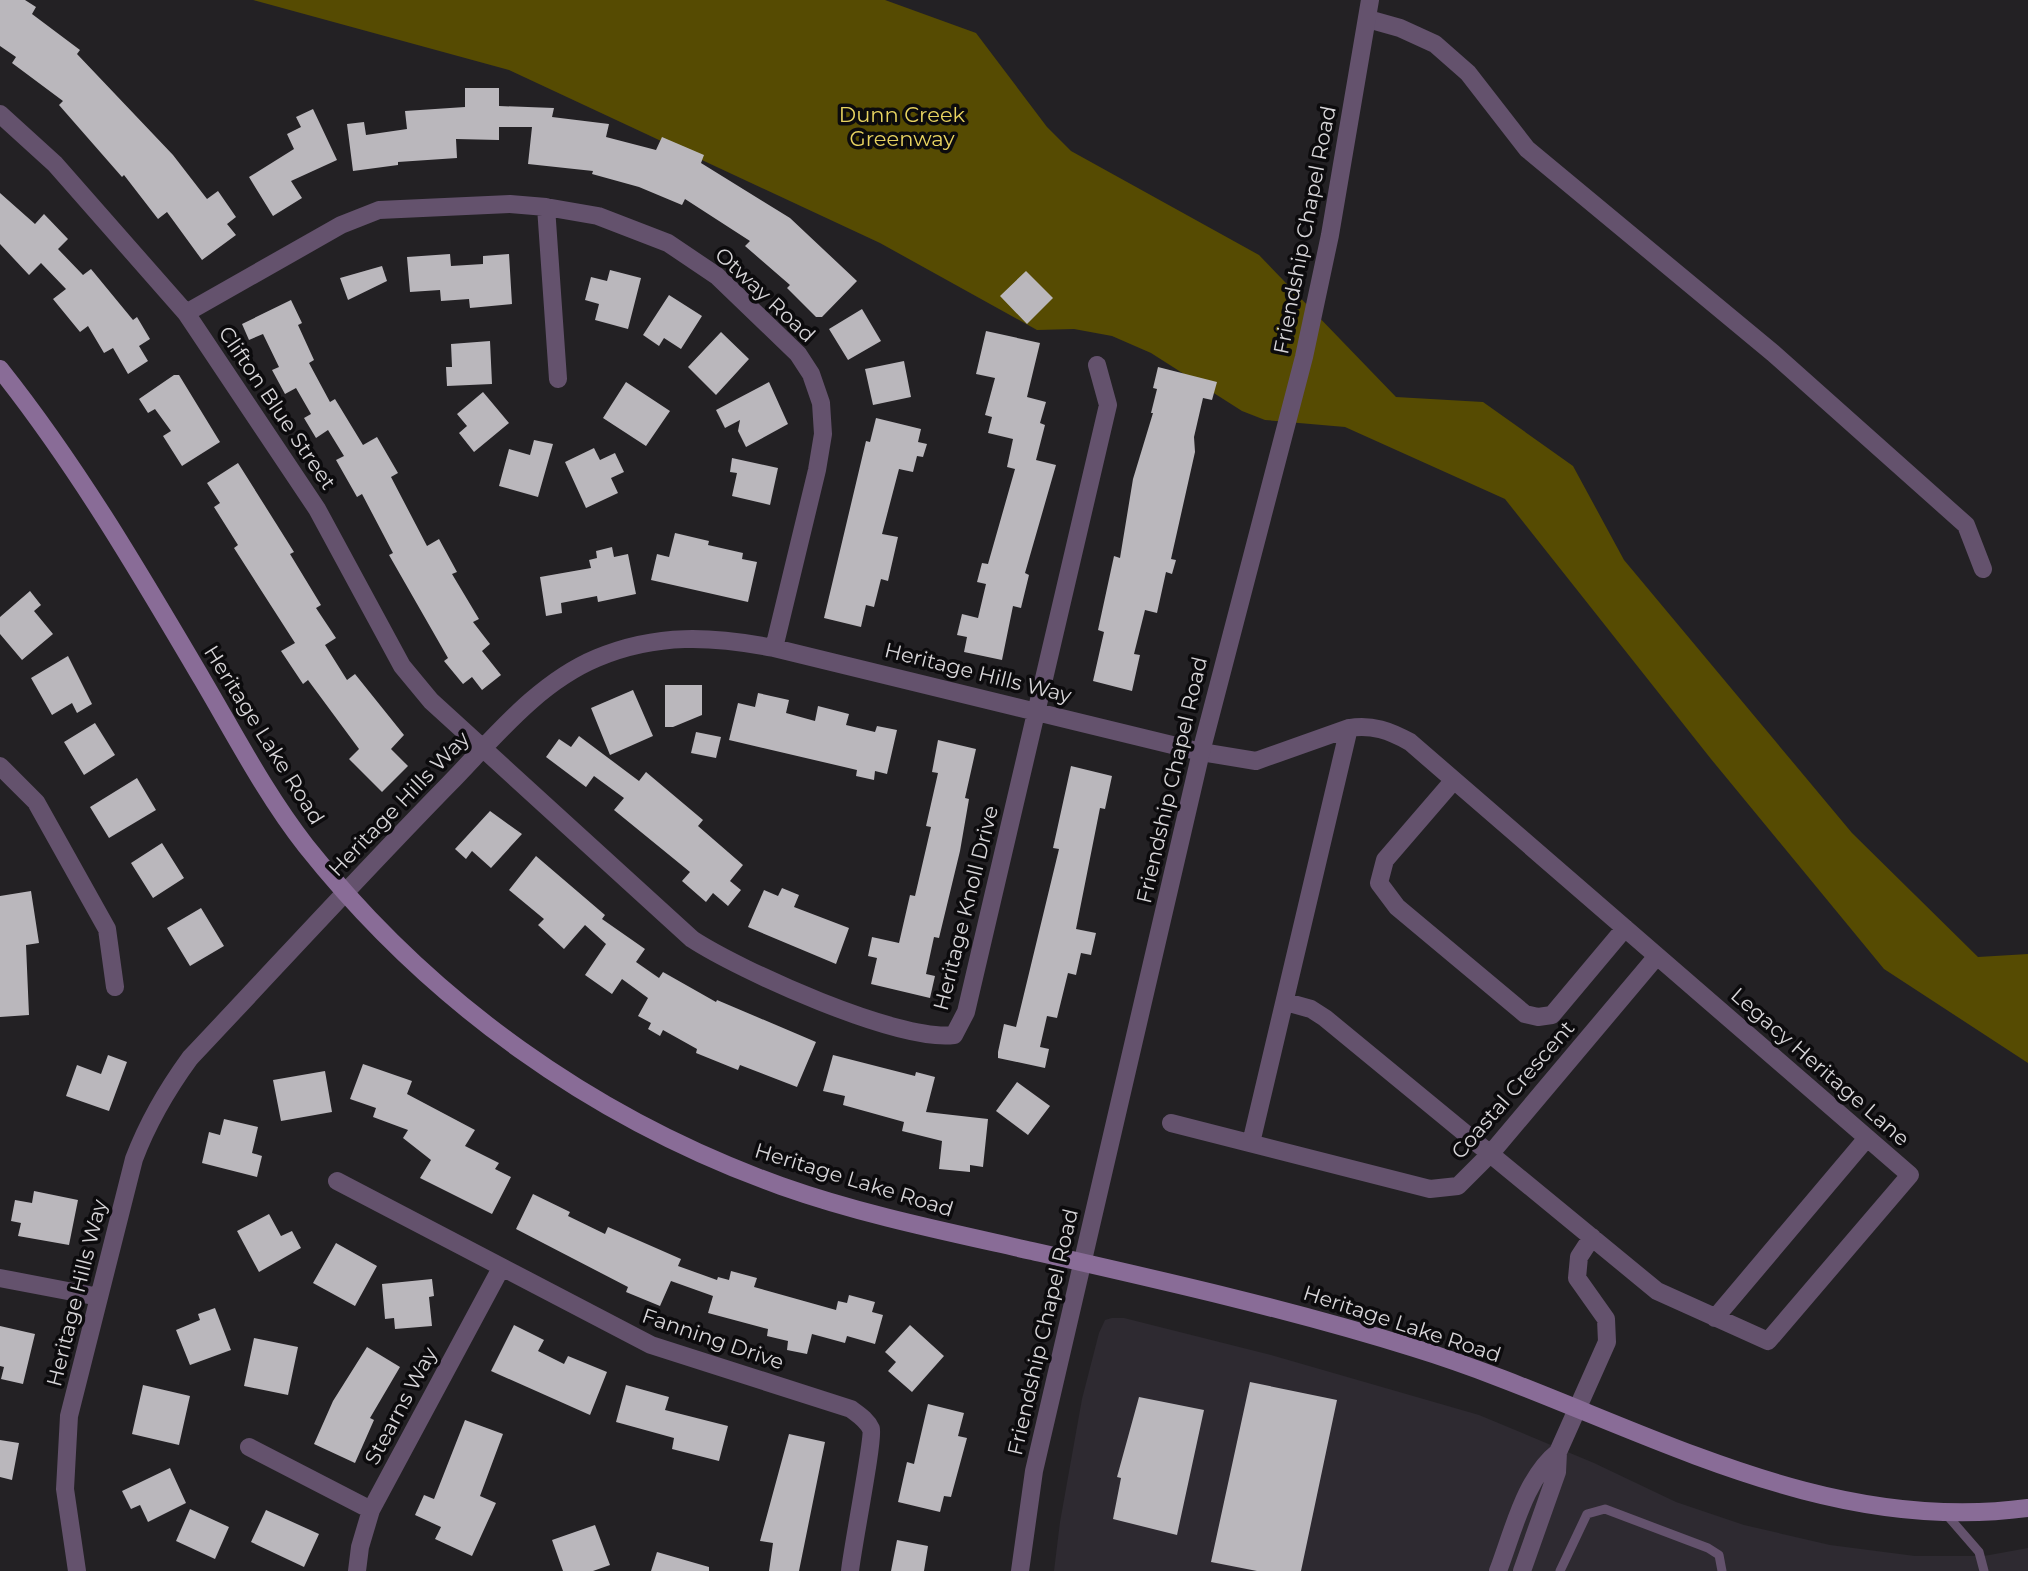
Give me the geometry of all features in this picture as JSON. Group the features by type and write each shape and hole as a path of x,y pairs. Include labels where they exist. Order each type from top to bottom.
{"main road":[{"name":"Heritage Lake Road","path":"0,369 50,433 143,578 277,805 306,845 404,955 451,998 529,1058 614,1111 698,1153 783,1187 892,1220 1286,1310 1423,1350 1672,1450 1814,1494 1910,1511 2028,1508"}],"street":[{"name":"Friendship Chapel Road","path":"1020,1571 1034,1471 1201,752 1304,357 1331,235 1370,0"},
{"path":"1368,19 1400,28 1435,44 1468,73 1527,149 1773,353 1966,524 1983,569"},
{"name":"Clifton Blue Street","path":"0,114 55,164 186,313 317,509 402,666 430,701 484,749"},
{"name":"Otway Road","path":"186,313 362,215 403,208 510,204 546,207 598,216 635,228 686,254 717,276 798,354 811,374 821,402 823,434 774,648"},
{"path":"546,207 558,379"},
{"name":"Heritage Knoll Drive","path":"484,749 671,922 720,957 870,1019 944,1036 954,1035 966,1012 1108,405 1097,365"},
{"name":"Heritage Hills Way","path":"77,1571 65,1489 69,1416 134,1159 148,1123 165,1092 190,1058 346,892 539,694 595,659 625,648 687,637 723,638 1036,710 1201,752"},
{"name":"Legacy Heritage Lane","path":"1201,752 1256,761 1349,728 1364,726 1392,732 1409,742 1910,1175 1768,1341 1657,1292 1492,1152 1325,1018 1311,1009 1286,1002"},
{"path":"1251,1143 1349,728"},
{"path":"0,766 36,802 107,929 115,987"},
{"path":"1454,780 1385,860 1379,883 1397,907 1525,1014 1538,1017 1552,1015 1625,928"},
{"name":"Coastal Crescent","path":"1171,1123 1430,1189 1458,1186 1492,1152 1657,956"},
{"path":"1715,1318 1867,1138"},
{"name":"Fanning Drive","path":"337,1181 650,1345 851,1409 863,1418 871,1429 872,1444 861,1492 850,1571"},
{"path":"1522,1571 1557,1472 1558,1452 1607,1342 1606,1319 1577,1278 1579,1258 1592,1237"},
{"name":"Stearns Way","path":"357,1571 359,1546 371,1510 501,1268"},
{"path":"0,1278 99,1297"},
{"path":"249,1447 371,1510"},
{"path":"1498,1571 1544,1463 1558,1452"}],"lane":[{"path":"1560,1571 1577,1528 1587,1514 1605,1509 1707,1548 1719,1555 1722,1571"},
{"path":"1945,1512 1979,1552 1984,1571"}],"shaded area":[{"path":"1124,1318 1271,1355 1479,1415 1594,1463 1676,1502 1744,1525 1830,1545 1915,1556 1984,1556 2028,1548 2028,1571 1054,1571 1082,1399 1099,1333 1105,1320"}],"green space":[{"name":"Dunn Creek Greenway","path":"253,0 885,0 976,33 1047,127 1071,151 1259,255 1396,397 1483,402 1573,466 1624,560 1852,833 1978,957 2028,954 2028,1063 1884,969 1711,759 1505,499 1345,427 1265,420 1242,411 1151,353 1112,336 1074,329 1037,330 880,243 509,70"}],"building":[{"path":"0,0 25,0 36,7 32,14 80,50 77,54 173,155 207,199 218,191 236,217 227,224 236,235 202,260 167,212 158,219 124,175 122,177 59,105 63,101 12,63 16,57 0,46"},
{"path":"465,88 499,88 499,106 554,108 552,117 609,124 606,137 656,150 662,137 704,155 701,163 790,218 857,281 822,317 816,317 787,288 790,285 745,246 750,241 685,199 682,205 639,187 592,174 593,171 528,164 532,127 499,127 499,140 456,139 457,158 398,162 398,165 353,171 347,124 364,122 366,135 407,129 405,111 465,107"},
{"path":"313,109 337,160 291,181 302,198 273,216 249,177 294,149 287,134 301,127 296,117"},
{"path":"0,193 35,224 44,214 68,239 58,249 83,275 91,269 133,320 137,317 150,339 139,346 148,361 128,374 113,348 104,353 88,326 80,332 53,299 66,289 41,263 29,275 0,244"},
{"path":"450,254 451,266 483,264 483,256 509,254 512,304 470,308 469,299 441,301 440,290 410,292 407,257"},
{"path":"382,266 387,281 348,300 340,278"},
{"path":"610,270 641,278 628,329 595,320 599,304 585,300 591,277 607,281"},
{"path":"1026,271 1053,298 1027,324 1000,296"},
{"path":"669,295 702,316 681,349 664,338 659,346 643,335"},
{"path":"291,300 302,323 298,325 314,360 309,363 330,402 335,399 363,445 377,437 398,473 391,477 427,546 439,539 457,572 452,574 479,619 473,622 490,644 482,651 501,675 482,690 472,677 463,684 444,661 448,658 389,555 393,553 362,494 357,497 336,460 344,456 328,430 316,438 304,418 311,414 296,388 285,394 272,370 279,367 263,334 249,340 242,324"},
{"path":"862,309 881,341 848,360 829,329"},
{"path":"986,331 1040,343 1027,397 1046,402 1040,423 1045,425 1036,460 1056,465 1025,573 1029,575 1021,608 1013,606 1002,660 964,652 967,637 957,635 962,614 978,618 986,584 977,582 982,563 988,564 1015,469 1007,467 1013,439 988,433 992,417 985,415 995,378 976,374"},
{"path":"721,332 749,359 716,395 688,367"},
{"path":"490,341 492,384 447,386 446,367 452,367 451,344"},
{"path":"904,361 911,397 873,405 865,369"},
{"path":"1158,367 1217,382 1212,400 1203,398 1194,437 1195,452 1171,559 1176,560 1172,574 1166,572 1157,613 1145,610 1134,654 1140,655 1132,691 1093,681 1104,632 1098,630 1114,556 1120,558 1133,479 1153,413 1157,389 1153,388"},
{"path":"174,375 179,375 220,442 182,466 163,436 171,431 155,409 148,413 139,399"},
{"path":"626,382 670,411 646,446 603,418"},
{"path":"769,382 788,424 746,447 738,431 740,420 725,428 716,410"},
{"path":"483,392 509,423 474,452 459,433 467,426 457,414"},
{"path":"876,418 921,429 918,442 927,444 923,457 917,456 913,472 899,469 882,534 898,537 888,581 881,579 874,607 866,605 861,627 824,618 866,441 870,442"},
{"path":"534,440 553,444 538,497 499,486 509,449 530,455"},
{"path":"594,448 600,460 615,453 624,472 611,478 618,493 586,508 565,462"},
{"path":"732,458 778,468 770,505 732,496 737,473 730,472"},
{"path":"238,463 294,552 290,554 321,605 316,608 336,638 325,645 347,680 355,674 404,735 391,749 408,766 382,792 349,759 359,749 308,680 303,684 281,651 295,643 234,548 238,545 214,507 220,503 207,483"},
{"path":"675,533 709,541 708,545 743,553 742,559 757,562 748,602 651,580 657,554 669,557"},
{"path":"612,547 614,557 628,554 636,594 598,602 597,596 561,603 562,613 546,616 540,577 591,568 589,560 597,558 596,551"},
{"path":"30,591 41,605 34,611 53,634 22,660 0,634 0,617"},
{"path":"68,656 92,704 77,713 72,703 52,715 31,678"},
{"path":"665,685 702,685 702,715 673,727 665,727"},
{"path":"633,690 653,736 610,755 591,708"},
{"path":"758,693 789,700 786,713 815,721 818,706 849,714 846,725 875,732 877,726 897,730 887,774 875,771 874,780 856,776 857,770 729,740 738,703 755,707"},
{"path":"95,723 115,755 84,775 64,742"},
{"path":"696,732 721,737 716,758 691,753"},
{"path":"579,736 639,781 646,772 703,820 698,826 743,865 730,881 741,890 728,906 713,893 706,902 682,881 690,872 614,810 624,798 594,776 586,787 546,757 559,739 571,747"},
{"path":"938,740 976,749 965,798 969,799 960,851 939,938 934,937 926,974 935,976 930,998 871,984 877,958 868,956 872,937 899,943 910,895 915,896 931,827 926,826 938,773 932,772"},
{"path":"1071,766 1112,776 1105,809 1100,808 1076,929 1096,933 1091,955 1081,953 1076,975 1068,973 1057,1018 1047,1016 1040,1047 1049,1049 1045,1068 998,1058 998,1052 1004,1024 1016,1027 1059,849 1053,848"},
{"path":"137,778 156,810 109,838 90,807"},
{"path":"490,811 522,834 491,868 472,851 466,859 455,849"},
{"path":"162,843 184,878 153,898 131,863"},
{"path":"536,856 605,915 602,919 645,949 636,962 659,978 663,972 716,1002 717,1000 816,1042 797,1087 740,1065 738,1070 696,1053 697,1049 663,1030 660,1036 648,1029 651,1023 638,1016 648,998 622,979 612,994 585,975 606,944 585,925 564,949 538,925 544,919 509,890"},
{"path":"782,888 799,895 794,907 849,928 836,964 748,927 764,890 778,896"},
{"path":"31,891 39,943 26,945 29,1015 0,1017 0,896"},
{"path":"201,908 224,946 190,966 167,928"},
{"path":"108,1055 127,1062 109,1111 66,1096 77,1065 101,1074"},
{"path":"833,1055 915,1076 916,1072 935,1077 926,1112 988,1119 983,1167 970,1165 970,1172 939,1169 942,1141 902,1131 904,1122 843,1105 845,1096 823,1091"},
{"path":"363,1064 412,1081 407,1094 475,1130 465,1146 499,1163 495,1169 511,1177 492,1214 420,1178 431,1160 403,1138 408,1130 373,1117 376,1108 350,1099"},
{"path":"325,1071 332,1112 281,1121 273,1080"},
{"path":"1017,1082 1050,1106 1028,1135 996,1111"},
{"path":"224,1119 258,1127 252,1153 262,1156 257,1177 202,1163 209,1132 220,1135"},
{"path":"34,1191 78,1200 69,1245 18,1236 21,1223 11,1221 15,1200 32,1203"},
{"path":"533,1194 570,1212 568,1216 605,1234 608,1227 681,1259 678,1266 717,1280 718,1277 729,1280 731,1271 757,1278 754,1287 836,1310 838,1301 847,1303 849,1295 875,1302 872,1312 883,1315 875,1344 847,1336 845,1343 812,1334 807,1354 787,1350 788,1341 767,1336 768,1329 708,1313 713,1296 671,1281 660,1306 626,1292 628,1287 516,1229"},
{"path":"269,1214 281,1236 292,1231 301,1248 259,1272 237,1231"},
{"path":"336,1243 377,1266 355,1306 313,1283"},
{"path":"432,1279 434,1296 429,1297 432,1326 395,1329 394,1318 385,1319 382,1284"},
{"path":"215,1308 231,1350 190,1365 176,1330 200,1320 198,1314"},
{"path":"514,1325 544,1340 538,1351 564,1364 568,1356 607,1372 590,1415 491,1371"},
{"path":"910,1325 944,1356 912,1392 888,1371 896,1362 885,1352"},
{"path":"0,1326 35,1334 23,1384 1,1379 4,1367 0,1366"},
{"path":"254,1338 298,1347 288,1395 244,1386"},
{"path":"367,1347 400,1367 370,1418 374,1420 355,1463 314,1444 333,1401"},
{"path":"1250,1382 1337,1400 1301,1571 1257,1571 1211,1562"},
{"path":"143,1385 190,1396 179,1445 132,1434"},
{"path":"626,1385 669,1397 665,1410 728,1426 719,1461 672,1449 674,1438 616,1422"},
{"path":"1139,1397 1204,1410 1177,1535 1113,1519 1121,1478 1117,1477"},
{"path":"928,1404 964,1413 958,1436 967,1438 951,1497 944,1496 940,1512 898,1502 907,1462 914,1464"},
{"path":"465,1420 503,1434 480,1496 496,1503 472,1556 435,1539 441,1527 415,1515 424,1495 434,1499"},
{"path":"789,1434 825,1442 799,1571 769,1571 773,1543 760,1541"},
{"path":"0,1440 19,1443 12,1480 0,1477"},
{"path":"170,1468 186,1503 148,1522 140,1505 131,1509 122,1491"},
{"path":"190,1509 229,1527 215,1559 176,1541"},
{"path":"266,1510 319,1534 304,1567 251,1542"},
{"path":"595,1525 610,1565 593,1571 563,1571 552,1540"},
{"path":"897,1540 928,1546 924,1571 891,1571"},
{"path":"657,1552 709,1567 709,1571 651,1571"}]}
